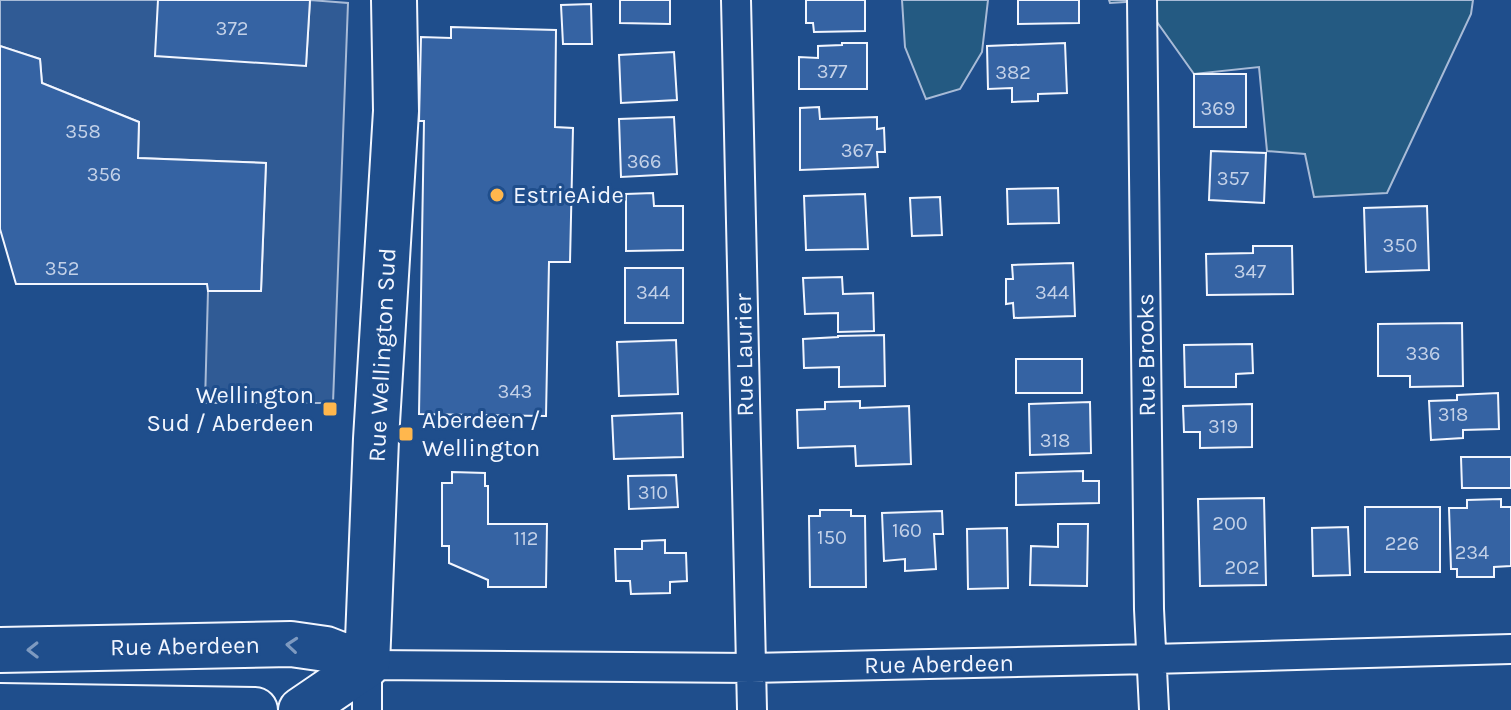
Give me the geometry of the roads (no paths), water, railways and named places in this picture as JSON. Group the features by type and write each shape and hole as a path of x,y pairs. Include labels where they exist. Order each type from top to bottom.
{"main road":[{"name":"Rue Wellington Sud","path":"367,665 376,439 396,111 394,0"},
{"name":"Rue Aberdeen","path":"0,650 291,644 326,649 367,665"},
{"path":"301,710 367,665"},
{"path":"0,706 255,710"}],"street":[{"name":"Rue Laurier","path":"736,0 752,710"},
{"name":"Rue Brooks","path":"1142,0 1149,609 1154,710"},
{"name":"Rue Aberdeen","path":"367,665 751,668 1511,649"},
{"name":"Rue Wellington Sud","path":"367,665 367,710"}],"place":[{"name":"EstrieAide","path":"497,195"},
{"name":"Wellington Sud / Aberdeen","path":"330,409"},
{"name":"Aberdeen / Wellington","path":"406,434"}]}
